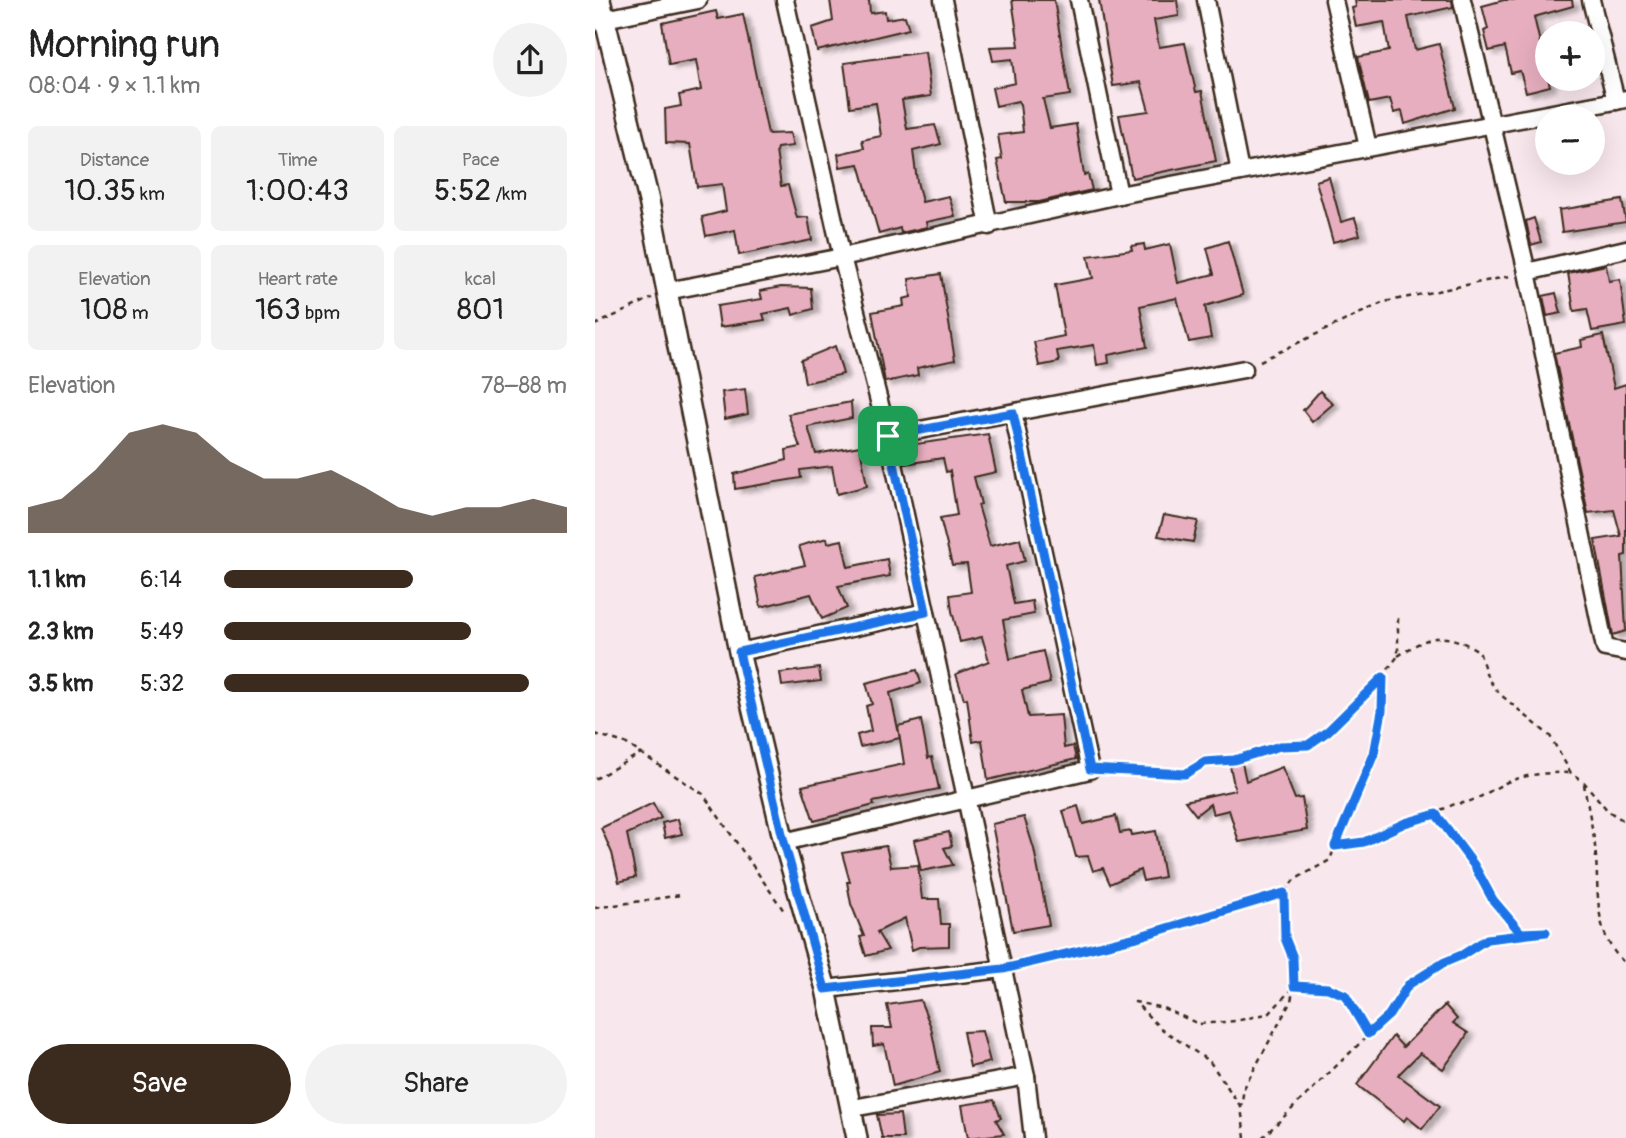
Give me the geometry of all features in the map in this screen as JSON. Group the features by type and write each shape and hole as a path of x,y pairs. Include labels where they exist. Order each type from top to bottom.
{"street":[{"path":"600,0 600,21 649,201 739,652 784,842 825,989 853,1108 857,1138"},
{"path":"600,21 698,0"},
{"path":"785,0 842,257 888,436 1027,1076 1033,1138"},
{"path":"943,0 989,226"},
{"path":"1079,0 1119,195"},
{"path":"1206,0 1240,172"},
{"path":"1334,0 1368,147"},
{"path":"1462,0 1527,272 1605,648 1626,652"},
{"path":"667,291 989,226 1119,195 1621,100 1591,0"},
{"path":"1527,272 1626,249"},
{"path":"888,436 1244,369"},
{"path":"784,842 867,820 965,800 1090,769 1013,413"},
{"path":"739,652 926,612"},
{"path":"825,989 1003,969"},
{"path":"853,1108 1027,1076"}],"path":[{"path":"1244,369 1384,302 1527,272"},
{"path":"595,325 667,291"},
{"path":"1398,618 1398,656"},
{"path":"1090,769 1185,774 1205,762 1234,760 1280,746 1308,745 1328,731 1383,677 1398,656 1423,640 1444,636 1460,640 1479,651 1488,679 1501,695 1550,737 1571,773 1583,781 1608,811 1626,822"},
{"path":"1003,969 1137,937 1284,893 1294,880 1330,860 1374,754 1382,711 1383,677"},
{"path":"595,734 625,743 703,794 786,915"},
{"path":"595,779 641,754"},
{"path":"1335,846 1364,842 1455,804 1471,803 1506,783 1541,772 1571,773"},
{"path":"1583,781 1594,841 1603,930 1616,955 1626,964"},
{"path":"1262,1138 1389,1015 1408,985 1487,939 1546,932 1521,933 1493,900 1474,865 1436,814"},
{"path":"1245,1138 1241,1107 1244,1088 1290,1001 1294,986 1293,958 1285,938 1284,893"},
{"path":"595,908 680,895"},
{"path":"1294,986 1328,988 1345,995 1368,1034"},
{"path":"1241,1107 1210,1062 1159,1027 1135,1002 1163,1008 1199,1024 1236,1021 1270,1013 1294,986"}],"building":[{"path":"830,0 869,0 870,13 885,11 886,19 905,16 909,29 817,51 812,28 833,21"},
{"path":"1012,0 1054,0 1070,95 1043,99 1050,128 1076,124 1084,175 1088,174 1092,190 1039,202 1006,202 997,160 1002,159 998,135 1023,132 1018,101 996,106 992,88 1015,83 1012,59 993,61 990,47 1019,46"},
{"path":"1099,0 1177,0 1179,16 1154,20 1159,47 1185,43 1196,92 1202,91 1216,161 1132,178 1119,115 1149,111 1141,82 1113,86"},
{"path":"1355,0 1452,0 1453,7 1408,17 1415,50 1439,44 1455,108 1405,124 1402,111 1394,113 1390,99 1369,103 1358,57 1389,51 1384,22 1356,27 1352,8 1356,7"},
{"path":"1504,0 1572,0 1573,6 1534,17 1535,90 1526,92 1520,71 1511,73 1505,47 1489,51 1484,31 1488,29 1482,6"},
{"path":"716,11 718,19 743,14 768,134 790,133 793,146 777,148 776,151 781,186 788,185 797,218 808,217 812,240 739,255 735,230 706,236 702,217 726,211 722,184 697,187 690,144 666,143 665,109 681,106 679,95 701,90 696,60 669,65 662,23"},
{"path":"925,52 931,96 902,100 907,129 935,125 941,144 913,151 917,181 922,202 949,196 955,216 926,222 927,227 901,233 900,228 879,234 859,164 840,167 838,154 864,148 862,140 881,136 876,103 850,107 844,63"},
{"path":"1329,177 1341,222 1355,218 1360,235 1333,242 1316,181"},
{"path":"1622,200 1626,222 1562,232 1559,210"},
{"path":"1534,218 1541,242 1531,245 1526,221"},
{"path":"1228,241 1243,295 1205,306 1211,338 1189,342 1177,298 1140,306 1147,347 1108,355 1109,363 1097,365 1094,345 1057,351 1059,362 1039,366 1034,342 1064,336 1055,285 1093,278 1088,256 1132,250 1131,246 1144,244 1145,250 1170,244 1178,283 1214,274 1207,248"},
{"path":"1606,265 1609,281 1620,279 1626,325 1592,331 1587,309 1574,311 1568,273"},
{"path":"941,274 955,360 917,368 918,375 885,382 872,312 904,306 903,299 911,297 909,279"},
{"path":"781,287 811,288 813,309 793,315 791,308 763,314 765,320 720,327 717,306 762,299 760,291"},
{"path":"1556,293 1561,313 1547,316 1543,296"},
{"path":"1603,335 1614,388 1626,384 1626,555 1622,556 1626,631 1613,635 1595,540 1621,536 1614,510 1588,513 1554,353 1582,347 1581,340"},
{"path":"835,346 843,374 805,383 801,360"},
{"path":"745,389 748,414 725,419 722,392"},
{"path":"1320,391 1333,404 1312,422 1303,410"},
{"path":"851,402 852,418 808,427 816,454 860,446 867,486 837,494 832,466 800,470 801,478 735,489 734,474 787,460 786,450 800,447 788,414"},
{"path":"988,434 996,472 974,477 981,504 978,505 990,546 1020,539 1025,561 1006,566 1014,604 1032,601 1034,614 1003,620 1010,659 1043,651 1050,683 1022,690 1028,717 1061,715 1064,748 1073,746 1076,759 988,780 982,740 973,742 967,698 964,699 956,674 989,661 982,637 960,642 952,611 950,595 971,592 967,564 952,565 940,518 957,515 950,471 946,472 943,458 905,464 901,446"},
{"path":"1164,515 1198,521 1193,542 1158,536"},
{"path":"827,538 828,543 842,540 848,567 887,559 890,576 838,586 847,608 822,619 811,594 761,607 755,577 805,565 799,546"},
{"path":"819,668 821,681 782,686 780,673"},
{"path":"917,670 921,683 890,693 900,738 860,747 857,735 871,731 866,706 872,704 866,683"},
{"path":"921,720 928,758 932,757 939,789 873,802 874,805 814,821 802,786 904,764 898,726"},
{"path":"1242,763 1246,781 1282,767 1295,799 1302,798 1307,830 1239,842 1229,810 1213,814 1210,804 1196,815 1185,801 1235,790 1230,766"},
{"path":"653,803 661,818 627,834 636,877 619,882 612,853 601,828"},
{"path":"1078,806 1083,824 1116,816 1120,833 1131,831 1132,835 1156,831 1164,877 1143,881 1140,870 1110,884 1103,868 1093,871 1088,856 1076,857 1063,811"},
{"path":"1024,817 1034,849 1049,925 1013,931 992,824"},
{"path":"678,819 682,834 665,838 662,823"},
{"path":"949,832 952,846 944,848 953,865 921,871 914,840"},
{"path":"886,846 891,867 918,865 922,899 939,899 941,924 949,924 949,946 919,947 912,950 905,918 877,932 888,950 866,956 860,937 864,936 851,904 847,882 850,882 842,853"},
{"path":"920,1000 931,1027 940,1072 893,1086 884,1044 873,1046 872,1028 892,1028 887,1005"},
{"path":"1445,1005 1457,1019 1453,1023 1468,1033 1460,1046 1443,1069 1420,1053 1398,1075 1440,1106 1422,1129 1407,1117 1404,1121 1357,1085 1393,1036 1403,1047"},
{"path":"982,1031 990,1062 970,1067 963,1032"},
{"path":"994,1100 1001,1118 996,1120 1004,1134 968,1138 962,1105"},
{"path":"900,1114 903,1138 882,1138 877,1115"}],"route":[{"path":"1013,413 1090,769 1185,774 1205,762 1234,760 1280,746 1308,745 1328,731 1383,677 1382,711 1374,754 1356,791 1335,846 1364,842 1405,823 1436,814 1474,865 1493,900 1521,933 1546,932 1487,939 1443,963 1408,985 1389,1015 1368,1034 1356,1018 1345,995 1328,988 1294,986 1293,958 1285,938 1284,893 1137,937 1003,969 825,989 784,842 739,652 926,612 888,436 1013,413"}]}
